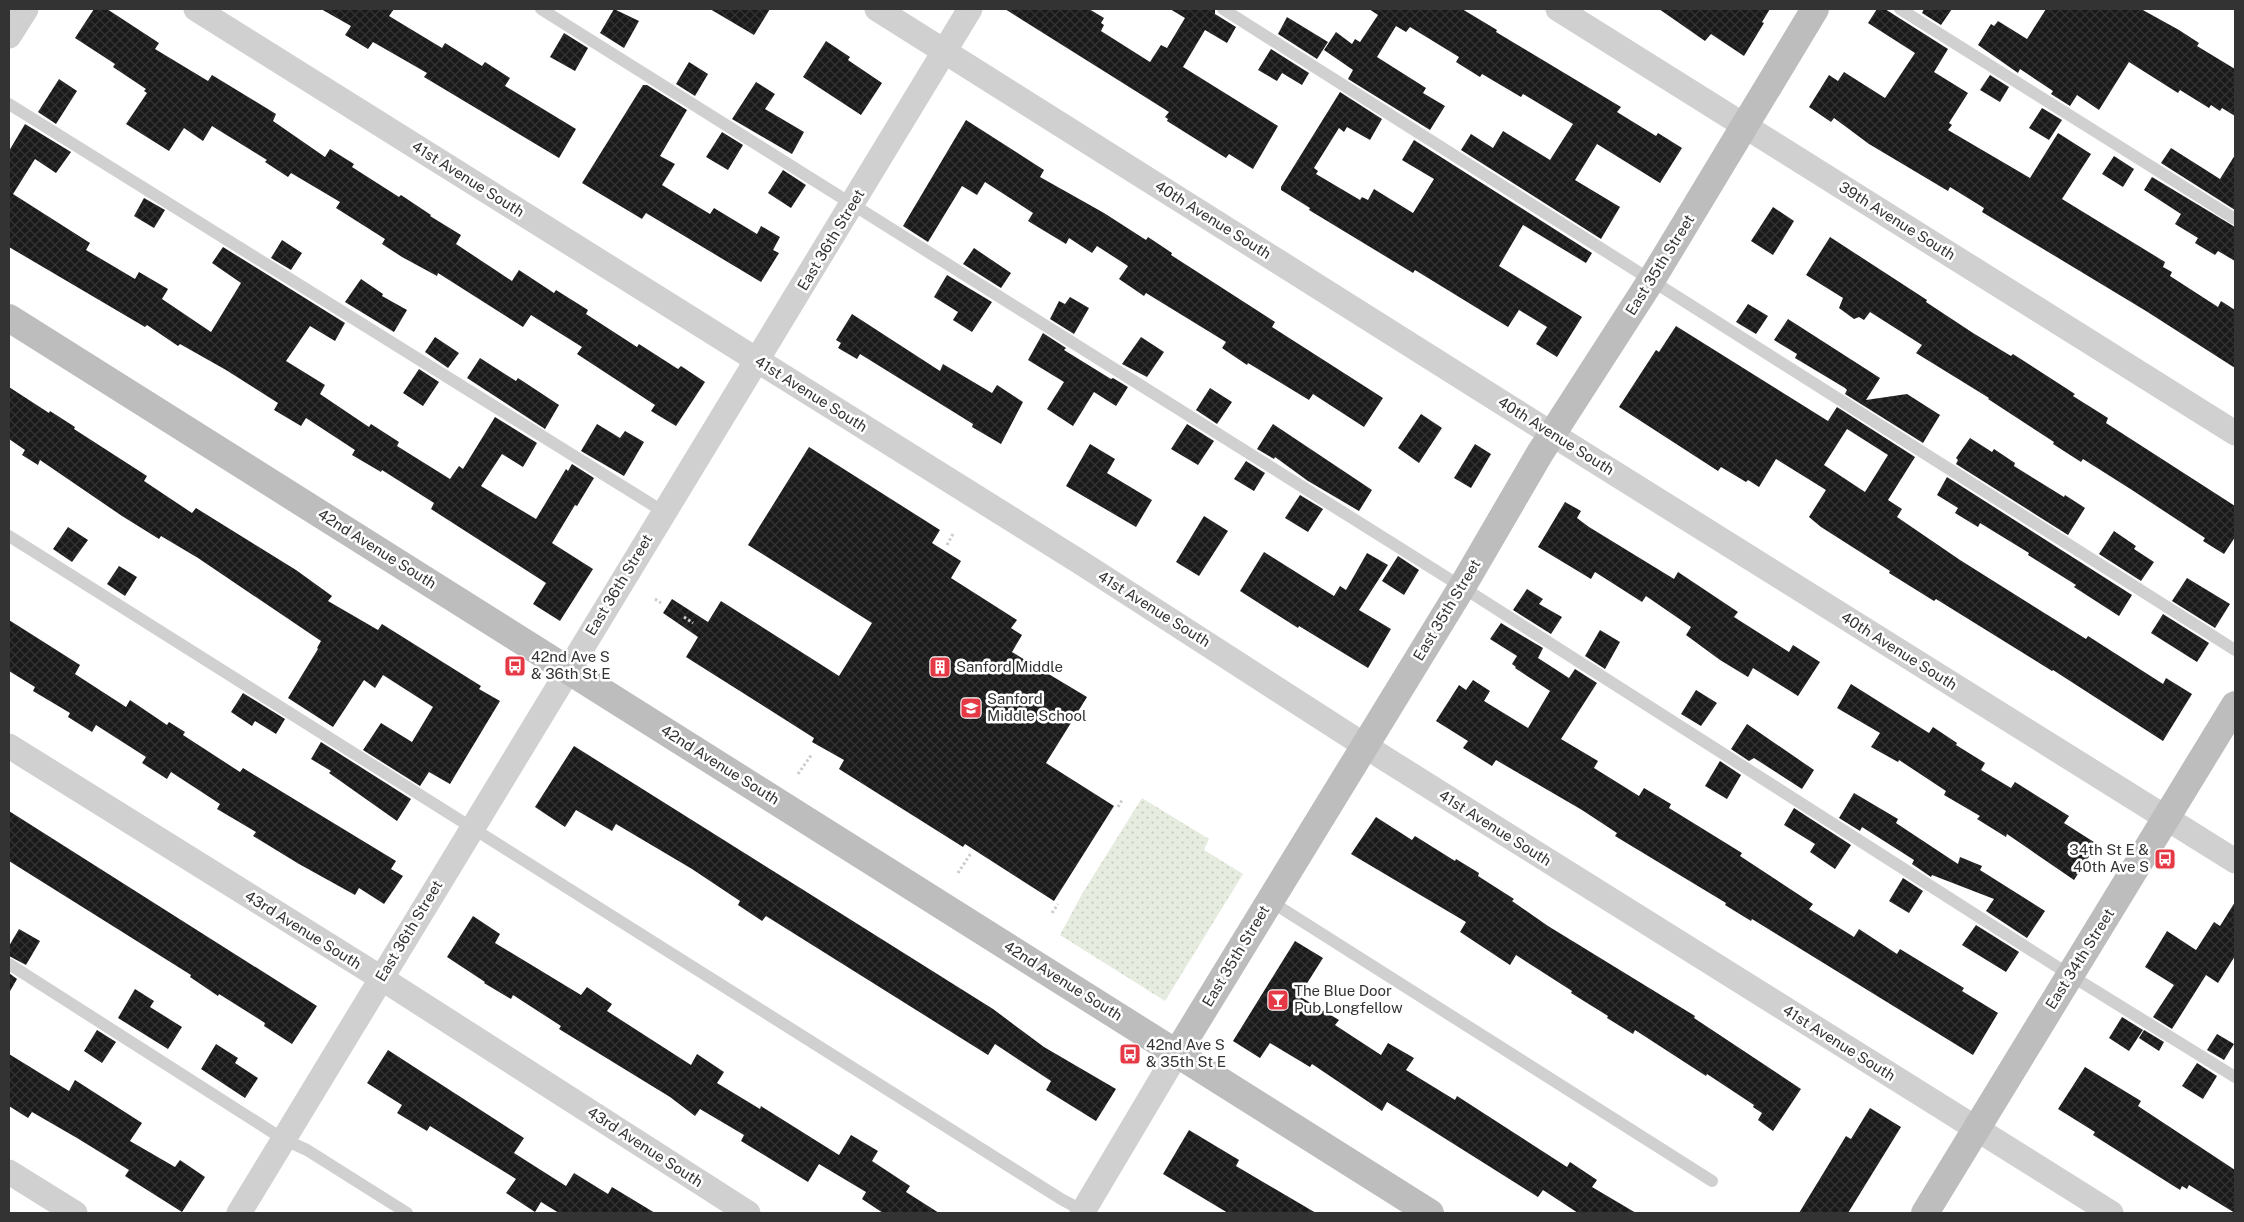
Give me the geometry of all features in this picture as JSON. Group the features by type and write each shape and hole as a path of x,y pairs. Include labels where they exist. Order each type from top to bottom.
{"street":[{"path":"9,36 26,9"},
{"name":"41st Avenue South","path":"196,9 1180,626 1364,745 1975,1130 2111,1213"},
{"name":"40th Avenue South","path":"877,9 2235,861"},
{"name":"East 36th Street","path":"239,1213 970,9"},
{"name":"39th Avenue South","path":"1558,9 2235,433"},
{"name":"East 35th Street","path":"1084,1212 1177,1053 1364,745 1553,434 1652,279 1746,126 1815,9"},
{"name":"42nd Avenue South","path":"9,318 1430,1213"},
{"name":"East 34th Street","path":"1925,1213 2235,705"},
{"name":"43rd Avenue South","path":"9,746 380,978 748,1213"},
{"path":"9,1172 74,1213"}],"lane":[{"path":"541,9 1462,586 2070,975 2235,1077"},
{"path":"1223,9 2235,650"},
{"path":"1900,9 2235,220"},
{"path":"9,104 664,512"},
{"path":"9,536 473,827 1061,1200 1084,1212"},
{"path":"1270,901 1712,1181"},
{"path":"9,964 283,1140 308,1150 407,1213"}],"path":[{"path":"947,545 953,534"},
{"path":"655,598 661,603"},
{"path":"684,617 693,623"},
{"path":"798,774 812,754"},
{"path":"1118,808 1122,800"},
{"path":"958,873 971,852"},
{"path":"1052,913 1058,904"}],"shaded area":[{"path":"1142,798 1209,839 1204,850 1243,874 1165,1001 1060,935 1082,894"}],"building":[{"path":"94,9 107,9 159,43 155,49 208,81 212,75 276,114 273,121 325,157 330,149 354,164 352,167 399,197 401,195 461,235 456,244 512,281 519,270 554,293 556,290 588,310 586,314 637,347 639,344 678,369 681,366 705,382 676,426 651,411 655,405 577,354 582,347 531,315 523,327 438,273 437,276 402,257 382,244 385,239 336,208 340,202 291,173 288,177 265,162 267,160 212,126 203,141 184,128 169,151 126,124 147,93 144,91 146,89 113,67 115,64 75,38"},
{"path":"321,9 394,9 389,16 442,48 445,43 482,66 485,62 510,78 505,86 576,129 559,158 424,77 427,73 373,42 368,49 345,35 351,26"},
{"path":"614,9 639,21 624,48 600,33"},
{"path":"710,9 770,9 754,35"},
{"path":"1005,9 1089,9 1104,18 1101,23 1104,25 1101,31 1150,62 1161,45 1167,48 1185,18 1170,9 1215,9 1215,14 1236,27 1227,43 1205,30 1183,67 1278,126 1253,169 1229,154 1226,158 1167,121 1168,119 1165,117 1169,112"},
{"path":"1369,9 1462,9 1497,30 1496,32 1621,107 1617,112 1656,136 1658,133 1682,148 1660,183 1597,144 1575,180 1620,207 1601,239 1461,150 1471,134 1493,148 1503,131 1550,160 1573,124 1523,94 1521,97 1482,74 1480,77 1456,62 1459,57 1410,27 1406,32 1396,26 1377,57 1426,88 1423,93 1445,106 1430,130 1348,79 1353,70 1324,50 1336,32 1352,44 1355,39 1360,42 1378,15"},
{"path":"1659,9 1770,9 1762,22 1764,23 1744,56 1711,34 1705,41"},
{"path":"1877,9 1885,9 1948,49 1934,72 1968,93 1949,123 1952,125 1948,130 2030,178 2058,133 2091,154 2062,199 2165,262 2163,267 2172,272 2170,276 2218,307 2221,301 2235,310 2235,368 2146,311 1982,212 1984,208 1950,187 1948,191 1869,144 1834,118 1831,122 1809,107 1829,75 1838,81 1844,72 1885,98 1915,53 1868,23"},
{"path":"1924,9 1952,9 1941,25 1922,13"},
{"path":"2046,9 2141,9 2179,30 2199,43 2197,46 2235,69 2235,116 2222,108 2220,111 2211,105 2209,108 2180,90 2178,93 2129,62 2099,110 2077,95 2070,106 2051,94 2053,91 2020,69 2018,73 1978,45 1991,24 1994,26 1998,21 2027,39"},
{"path":"1287,17 1328,42 1317,59 1278,34"},
{"path":"564,33 588,48 575,71 550,57"},
{"path":"826,41 850,57 848,60 882,83 861,115 803,77"},
{"path":"1271,49 1309,73 1302,85 1282,73 1277,81 1258,70"},
{"path":"689,62 708,74 695,96 676,84"},
{"path":"1990,75 2009,87 2000,102 1980,90"},
{"path":"59,79 77,91 56,124 38,112"},
{"path":"756,82 775,94 765,109 804,132 792,154 732,119"},
{"path":"643,85 647,85 687,110 660,156 675,164 662,185 710,214 714,208 757,234 761,226 780,237 773,250 779,253 761,282 646,213 642,219 582,183"},
{"path":"1340,92 1382,119 1370,140 1347,127 1344,132 1339,128 1314,168 1318,171 1316,174 1360,200 1362,197 1368,200 1374,189 1413,213 1434,179 1402,160 1414,140 1592,253 1586,263 1523,225 1499,266 1582,317 1557,357 1536,344 1547,327 1519,310 1508,327 1415,270 1413,273 1309,210 1310,208 1281,190 1281,187"},
{"path":"2042,108 2062,120 2049,140 2029,128"},
{"path":"966,120 1044,170 1040,177 1104,213 1146,240 1148,237 1172,253 1171,255 1275,322 1272,327 1383,398 1364,427 1313,394 1309,400 1248,363 1247,365 1222,348 1226,342 1146,293 1144,296 1119,279 1128,266 1097,246 1092,253 1069,238 1066,244 1028,221 1033,213 985,182 977,195 962,186 928,242 903,226"},
{"path":"25,124 71,152 56,173 35,159 13,194 90,243 86,250 135,279 139,272 168,289 162,299 211,332 241,283 212,263 223,247 345,323 335,341 310,326 286,361 325,385 320,394 369,427 371,424 399,442 397,446 450,479 459,466 463,469 495,417 537,443 523,467 502,454 481,486 536,519 566,469 568,471 572,464 594,478 552,543 593,569 560,621 533,604 546,583 431,509 434,503 382,470 381,472 352,455 355,450 306,418 301,426 274,410 278,403 226,370 180,344 178,346 147,325 145,327 9,247 9,151"},
{"path":"722,132 743,145 728,170 706,157"},
{"path":"2171,148 2220,179 2235,155 2235,210 2161,163"},
{"path":"2114,156 2134,169 2123,187 2102,174"},
{"path":"783,170 806,185 791,208 768,193"},
{"path":"2152,177 2235,227 2235,261 2218,251 2215,255 2195,243 2198,238 2175,224 2181,214 2144,190"},
{"path":"144,198 165,210 154,228 134,216"},
{"path":"1773,207 1794,221 1773,255 1751,241"},
{"path":"1830,237 1927,300 1926,302 1973,333 2011,356 2013,354 2075,394 2073,396 2108,418 2106,423 2235,506 2235,537 2224,554 2203,541 2205,538 2132,490 2083,459 2081,462 1989,398 1916,353 1922,345 1870,312 1864,320 1859,317 1854,319 1839,308 1843,298 1806,275"},
{"path":"282,240 302,253 291,270 271,258"},
{"path":"974,248 1011,273 1001,288 963,264"},
{"path":"947,275 992,302 972,332 953,320 958,312 934,297"},
{"path":"361,279 383,294 382,296 407,310 394,332 345,302"},
{"path":"1070,297 1089,308 1074,334 1050,319 1059,301 1065,304"},
{"path":"1748,304 1768,316 1756,334 1736,322"},
{"path":"852,314 940,371 943,364 992,393 997,385 1023,402 1001,444 972,427 973,424 860,354 857,359 838,348 841,343 836,340"},
{"path":"1788,319 1880,378 1866,400 1907,394 1940,415 1923,443 1845,394 1847,390 1845,388 1795,358 1797,354 1774,340"},
{"path":"1676,326 1828,421 1837,407 1915,457 1888,500 1902,509 1897,517 1960,560 2086,639 2088,636 2163,684 2166,678 2192,694 2163,741 2053,670 1936,599 1934,601 1889,573 1890,571 1821,527 1809,517 1826,490 1776,459 1759,487 1748,480 1746,482 1721,467 1718,471 1619,407 1656,350 1659,352","holes":["1847,429 1888,455 1865,492 1824,465"]},
{"path":"1043,333 1066,348 1064,350 1111,379 1113,378 1128,387 1116,406 1094,392 1073,426 1047,409 1064,382 1028,360"},
{"path":"435,337 459,353 448,368 425,352"},
{"path":"1141,337 1164,352 1147,377 1122,364"},
{"path":"480,358 516,381 518,378 559,405 545,429 467,378"},
{"path":"419,369 439,382 423,406 403,393"},
{"path":"9,387 49,413 50,411 75,427 74,429 147,476 144,481 192,513 196,508 296,570 332,596 328,601 378,630 382,624 481,686 479,689 500,701 450,784 429,772 420,786 363,750 381,723 412,742 433,707 383,675 375,688 364,680 333,727 288,698 321,641 198,558 161,536 159,539 40,460 38,465 22,455 25,450 9,439"},
{"path":"1210,388 1232,402 1217,424 1196,410"},
{"path":"1421,414 1442,428 1419,463 1398,448"},
{"path":"597,424 620,438 625,431 644,442 624,476 581,451"},
{"path":"1187,424 1214,441 1198,465 1171,449"},
{"path":"1273,424 1372,490 1359,511 1308,481 1275,457 1274,459 1257,449"},
{"path":"1970,438 1992,452 1994,449 2015,463 2014,466 2085,508 2068,535 1956,464 1958,460 1956,458"},
{"path":"1090,444 1115,459 1107,473 1152,500 1136,527 1066,486"},
{"path":"1475,444 1491,454 1471,488 1454,478"},
{"name":"Sanford Middle","path":"809,447 940,530 932,543 961,561 951,578 1017,620 1011,628 1022,635 1012,652 1087,697 1046,763 1114,806 1054,901 965,844 963,847 839,769 844,760 812,742 814,738 686,657 698,637 663,613 672,599 708,622 721,601 839,676 872,623 748,545"},
{"path":"1246,461 1265,473 1254,491 1234,479"},
{"path":"1947,477 2132,595 2119,616 2074,587 2076,585 2028,555 2029,553 1980,523 1978,527 1955,513 1958,508 1937,495"},
{"path":"1300,495 1323,509 1308,532 1285,518"},
{"path":"1565,502 1581,511 1577,518 1589,527 1674,579 1678,572 1738,612 1734,617 1789,652 1793,645 1820,662 1798,696 1753,668 1748,677 1720,660 1686,635 1691,627 1646,596 1642,602 1595,572 1591,579 1538,547"},
{"path":"1204,516 1228,531 1199,576 1176,562"},
{"path":"68,527 88,540 72,562 53,549"},
{"path":"2114,531 2136,546 2134,549 2154,562 2141,581 2099,554"},
{"path":"1264,552 1334,596 1340,586 1346,590 1367,553 1388,565 1359,610 1391,629 1368,668 1299,626 1298,628 1240,591"},
{"path":"1398,556 1419,570 1404,595 1382,581"},
{"path":"119,566 137,577 125,596 107,584"},
{"path":"2187,578 2230,604 2215,628 2172,601"},
{"path":"1527,589 1543,599 1539,604 1562,617 1551,634 1513,610"},
{"path":"2163,614 2209,643 2197,662 2151,633"},
{"path":"9,620 80,665 75,674 126,707 130,700 167,725 169,722 185,732 183,735 240,772 243,768 396,861 391,869 403,876 384,904 359,888 355,895 299,864 253,836 256,832 217,809 220,804 171,772 167,779 142,763 146,757 96,725 92,732 68,717 70,713 33,691 35,687 9,671"},
{"path":"1501,623 1543,648 1538,658 1569,678 1575,669 1597,683 1561,739 1598,761 1594,768 1639,796 1644,788 1671,804 1669,808 1742,853 1740,856 1813,904 1809,909 1854,937 1859,929 1897,954 1900,949 1964,988 1962,991 1998,1013 1973,1055 1752,919 1751,921 1725,905 1726,903 1615,836 1617,833 1582,810 1496,760 1492,766 1463,748 1468,741 1436,721 1459,685 1466,690 1473,680 1490,691 1484,701 1528,728 1550,691 1515,668 1512,664 1517,656 1490,639"},
{"path":"1600,630 1620,642 1605,669 1585,656"},
{"path":"1851,684 1929,733 1933,727 1957,743 1956,745 1985,763 1981,770 2011,788 2015,782 2069,816 2064,823 2097,844 2074,880 2007,834 2006,837 1977,819 1980,816 1944,795 1946,791 1899,760 1898,762 1871,747 1880,733 1837,708"},
{"path":"1696,690 1717,703 1701,726 1681,714"},
{"path":"243,693 285,719 276,734 255,721 252,726 231,712"},
{"path":"1747,724 1814,770 1802,789 1754,758 1749,761 1731,749"},
{"path":"321,742 411,799 397,821 329,773 331,771 311,759"},
{"path":"574,746 993,1009 1044,1047 1116,1089 1096,1121 1046,1090 1051,1081 995,1044 988,1055 766,916 762,921 738,905 740,901 692,869 616,824 612,831 576,810 565,827 535,807"},
{"path":"1720,761 1741,775 1727,799 1705,786"},
{"path":"1854,793 1898,819 1896,823 1958,864 1960,857 1982,866 1980,870 2045,911 2027,938 1986,911 1994,899 1932,875 1931,877 1912,864 1914,860 1862,827 1860,831 1839,818"},
{"path":"1794,808 1851,845 1835,869 1810,852 1815,844 1784,825"},
{"path":"9,811 317,1006 292,1044 264,1026 265,1023 219,994 218,996 190,977 191,975 9,861"},
{"path":"1376,817 1412,840 1415,836 1455,861 1456,859 1479,873 1478,876 1514,899 1512,901 1548,926 1695,1016 1694,1018 1801,1089 1773,1131 1758,1120 1762,1113 1753,1107 1754,1105 1707,1074 1706,1076 1635,1030 1633,1034 1607,1018 1608,1016 1571,993 1572,991 1516,955 1510,965 1460,932 1466,922 1351,854"},
{"path":"1903,878 1923,891 1909,913 1889,901"},
{"path":"2235,902 2235,956 2218,983 2206,975 2172,1029 2153,1017 2174,985 2145,967 2167,931 2196,950 2214,922 2220,926"},
{"path":"473,916 500,934 495,943 581,995 587,987 612,1004 607,1011 691,1065 697,1054 724,1072 717,1083 760,1109 761,1106 839,1155 851,1135 878,1151 872,1161 910,1186 906,1192 939,1213 883,1213 862,1199 866,1192 819,1164 808,1182 741,1141 744,1135 700,1109 695,1116 670,1097 559,1029 561,1026 513,995 511,999 484,983 447,957"},
{"path":"1976,925 2019,952 2006,972 1962,945"},
{"path":"19,929 40,941 26,965 9,956 9,946"},
{"path":"1295,941 1323,958 1299,996 1339,1020 1335,1025 1381,1055 1388,1043 1414,1058 1406,1070 1455,1100 1457,1096 1567,1167 1570,1162 1597,1180 1592,1187 1636,1213 1578,1213 1543,1190 1538,1197 1387,1102 1382,1111 1312,1064 1310,1067 1270,1043 1260,1058 1233,1041"},
{"path":"9,973 17,979 9,993"},
{"path":"135,989 154,1001 150,1007 182,1027 168,1049 118,1018"},
{"path":"2122,1017 2143,1030 2129,1051 2109,1038"},
{"path":"97,1030 116,1042 102,1063 84,1051"},
{"path":"2144,1030 2164,1042 2159,1051 2139,1038"},
{"path":"2217,1034 2234,1044 2224,1060 2207,1050"},
{"path":"216,1044 238,1058 235,1063 258,1078 245,1098 201,1069"},
{"path":"388,1050 524,1138 514,1153 566,1186 574,1173 608,1194 612,1187 655,1213 559,1213 541,1202 535,1212 506,1193 516,1179 430,1126 427,1131 397,1113 402,1105 367,1083"},
{"path":"9,1054 69,1091 75,1080 142,1123 130,1141 175,1167 180,1160 205,1177 182,1212 125,1176 129,1170 77,1138 32,1112 28,1118 9,1106"},
{"path":"2197,1063 2217,1076 2203,1099 2182,1086"},
{"path":"2085,1067 2141,1101 2138,1106 2235,1170 2235,1213 2189,1185 2187,1189 2182,1186 2180,1190 2093,1135 2095,1132 2058,1109"},
{"path":"1870,1108 1901,1127 1848,1213 1799,1213 1846,1136 1851,1139"},
{"path":"1189,1130 1239,1160 1236,1166 1316,1213 1228,1213 1163,1174"}],"place":[{"name":"42nd Ave S & 36th St E","path":"515,666"},
{"name":"Sanford Middle","path":"940,667"},
{"name":"Sanford Middle School","path":"971,708"},
{"name":"34th St E & 40th Ave S","path":"2165,859"},
{"name":"The Blue Door Pub Longfellow","path":"1278,1000"},
{"name":"42nd Ave S & 35th St E","path":"1130,1054"}]}
